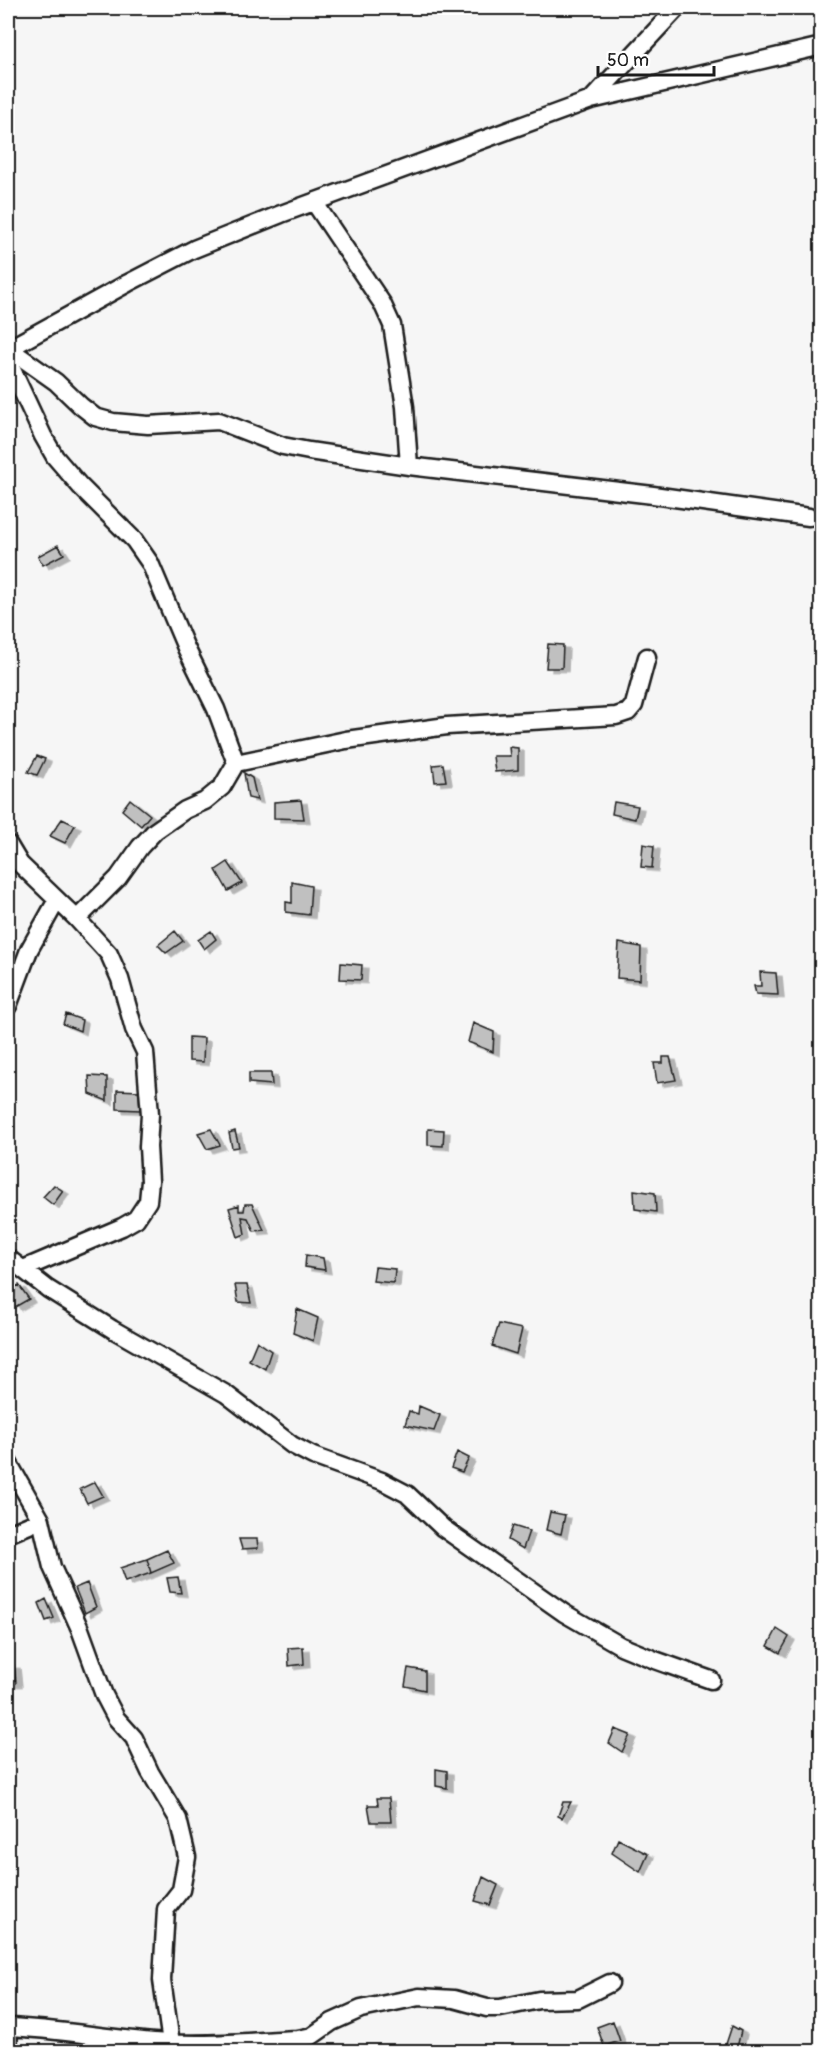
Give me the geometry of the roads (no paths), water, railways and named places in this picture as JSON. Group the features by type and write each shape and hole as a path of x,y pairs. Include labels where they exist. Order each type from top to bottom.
{"street":[{"path":"591,100 677,8"},
{"path":"809,517 654,495 409,466 283,446 219,421 148,425 113,422 95,417 56,382 8,349 194,249 314,202 591,100 822,46"},
{"path":"314,202 381,303 392,326 405,407 409,466"},
{"path":"8,361 55,457 80,486 135,540 150,563 186,648 216,709 236,763"},
{"path":"77,919 117,878 155,831 185,810 205,801 222,787 236,763 346,740 447,726 616,716 628,712 634,705 647,657"},
{"path":"8,844 20,864 77,919 109,954 120,979 134,1029 144,1052 150,1114 148,1201 136,1219 23,1269"},
{"path":"8,1006 29,950 57,900"},
{"path":"8,1258 48,1289 112,1329 226,1394 292,1445 313,1456 382,1481 407,1494 443,1528 564,1613 621,1646 711,1680"},
{"path":"8,1462 41,1520 52,1567 80,1629 104,1695 116,1718 135,1738 150,1772 178,1819 187,1857 181,1890 166,1909 162,1980 173,2048"},
{"path":"8,1534 41,1520"},
{"path":"9,2052 8,2027 71,2031 173,2048 298,2039 312,2036 332,2022 361,2009 418,1997 454,1999 487,2007 500,2007 539,2000 578,1999 610,1983"}]}
